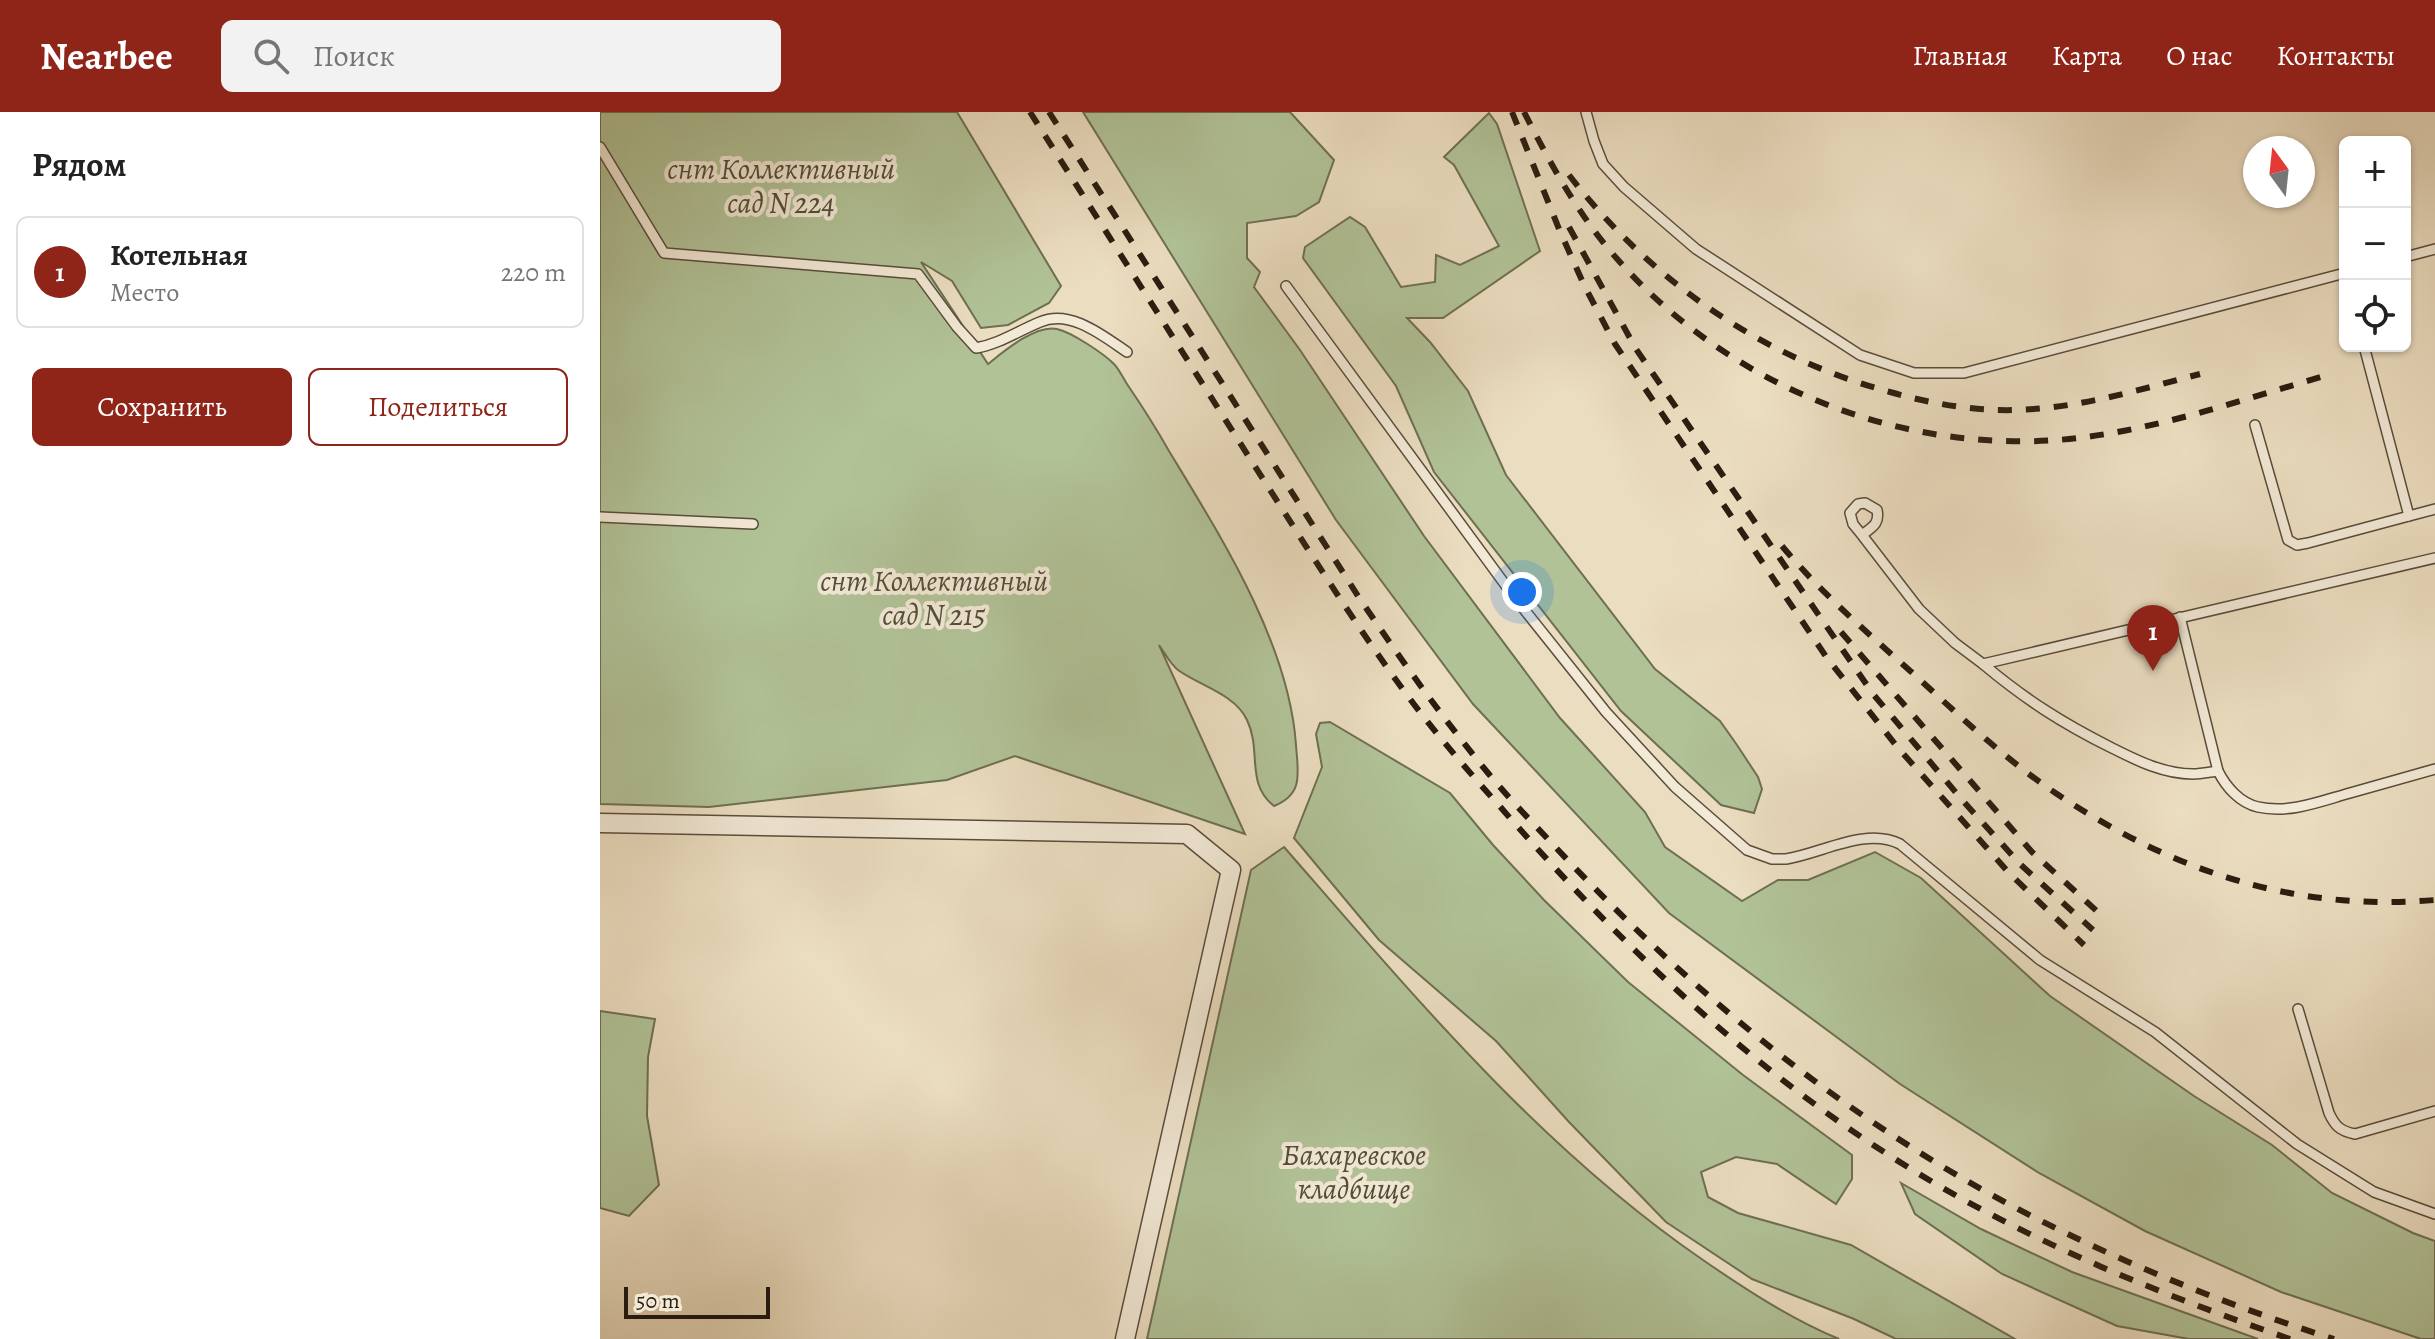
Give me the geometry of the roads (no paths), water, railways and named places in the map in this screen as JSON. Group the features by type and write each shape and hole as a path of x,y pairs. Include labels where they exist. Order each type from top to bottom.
{"street":[{"path":"600,823 1187,834 1231,870 1125,1339"}],"lane":[{"path":"1586,112 1603,164 1624,187 1696,249 1860,355 1914,373 1964,373 2339,276"},
{"path":"600,147 664,253 918,274 976,348 992,345 1043,320 1063,318 1097,332 1127,352"},
{"path":"2411,255 2435,249"},
{"path":"1286,286 1515,598 1606,712 1675,787 1747,850 1772,859 1786,859 1873,837 1889,838 2040,960 2155,1032 2297,1144 2374,1192 2435,1214"},
{"path":"2366,352 2409,516"},
{"path":"2255,425 2288,540 2297,545 2435,509"},
{"path":"600,517 753,524"},
{"path":"1862,535 1919,609 1955,643 2040,709 2134,759 2173,772 2195,774 2218,771"},
{"path":"1983,664 2435,558"},
{"path":"2180,617 2218,771 2228,787 2244,800 2259,807 2298,807 2435,769"},
{"path":"2298,1009 2335,1126 2355,1134 2435,1111"}],"railway":[{"path":"1030,112 1347,610 1389,670 1432,728 1479,783 1638,954 1686,999 1787,1083 1840,1122 1941,1187 2087,1261 2290,1339"},
{"path":"1049,112 1358,596 1421,686 1506,794 1641,934 1726,1011 1816,1082 1863,1116 1960,1177 2063,1232 2170,1280 2334,1339"},
{"path":"1512,112 1559,229 1615,344 1827,658 1899,749 2010,874 2084,945"},
{"path":"1524,112 1578,207 1599,237 1644,287 1694,330 1749,367 1809,397 1872,420 1936,434 2002,441 2069,439 2168,421 2328,375"},
{"path":"1569,175 1636,249 1712,310 1753,336 1797,358 1890,392 1957,407 2024,410 2100,399 2200,374"},
{"path":"1569,227 1636,349 1873,694 2021,865 2093,930"},
{"path":"1782,546 1847,614 2020,767 2057,794 2145,845 2190,865 2284,892 2383,902 2435,900"},
{"path":"1841,632 2032,852 2100,914"}],"place":[{"name":"Котельная","path":"2153,671"}],"park label":[{"name":"снт Коллективный сад N 224","path":"781,186"},
{"name":"снт Коллективный сад N 215","path":"934,598"},
{"name":"Бахаревское кладбище","path":"1354,1172"}]}
